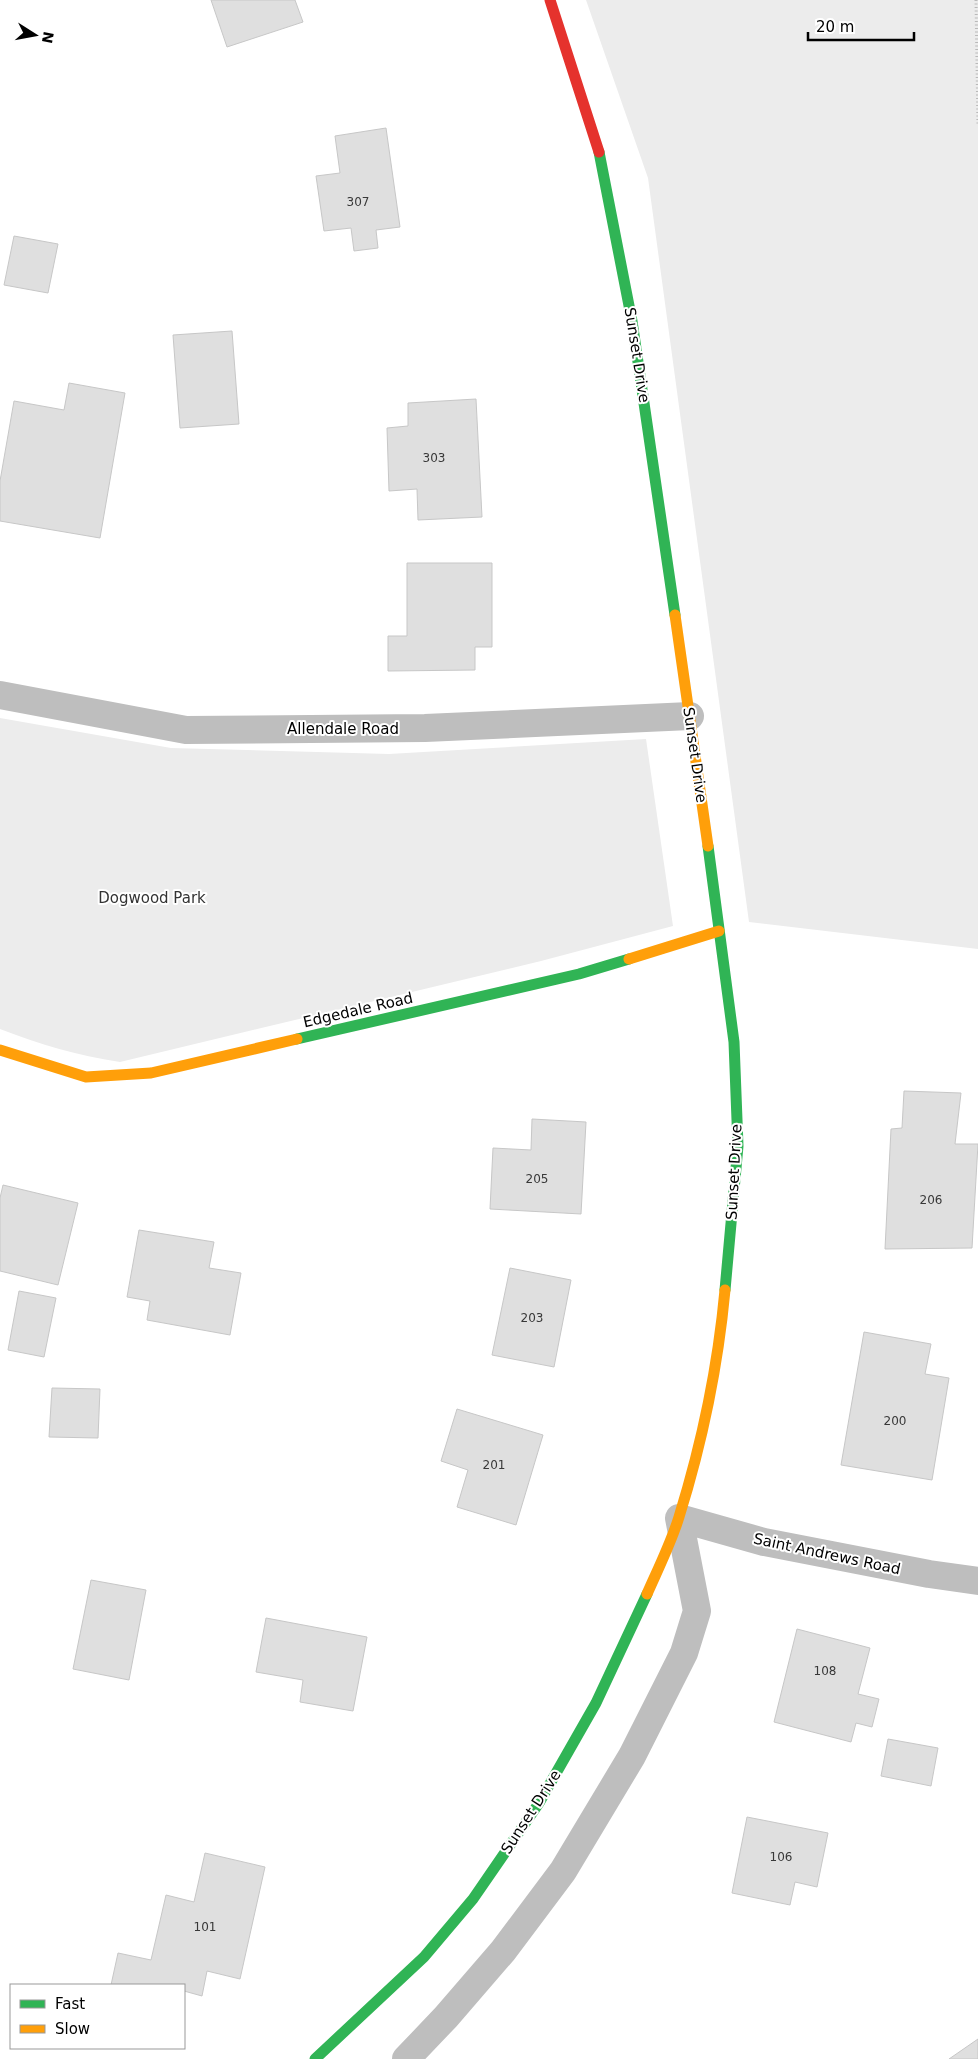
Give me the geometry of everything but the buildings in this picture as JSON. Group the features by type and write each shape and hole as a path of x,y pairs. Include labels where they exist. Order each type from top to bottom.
{"street":[{"name":"Sunset Drive","path":"315,2059 424,1957 473,1899 539,1803 596,1703 643,1604 679,1518 703,1424 721,1329 738,1146 734,1042 720,931 632,321 614,218 597,142 550,0"},
{"name":"Allendale Road","path":"0,695 186,730 425,728 690,716"},
{"name":"Edgedale Road","path":"0,1050 86,1077 150,1074 580,974 720,931"},
{"name":"Sunset Drive","path":"406,2059 446,2017 503,1951 563,1871 632,1756 684,1653 697,1611 679,1518"},
{"name":"Saint Andrews Road","path":"679,1518 764,1542 929,1574 978,1581"}],"path":[{"path":"976,0 978,126"}],"green space":[{"path":"586,0 978,0 978,949 749,922 648,178"},
{"name":"Dogwood Park","path":"0,718 171,748 389,754 646,739 673,926 541,961 120,1062 45,1045 0,1029"}],"traffic: fast":[{"path":"599,152 632,321 675,615"},
{"path":"708,846 734,1042 738,1146 725,1290"},
{"path":"297,1039 579,974 629,959"},
{"path":"315,2059 424,1957 473,1899 539,1803 596,1703 647,1594"}],"traffic: slow":[{"path":"675,615 708,846"},
{"path":"629,959 719,931"},
{"path":"0,1050 86,1077 151,1073 297,1039"},
{"path":"647,1594 676,1527 695,1461 713,1376 725,1290"}],"traffic: jam":[{"path":"550,0 599,152"}]}
